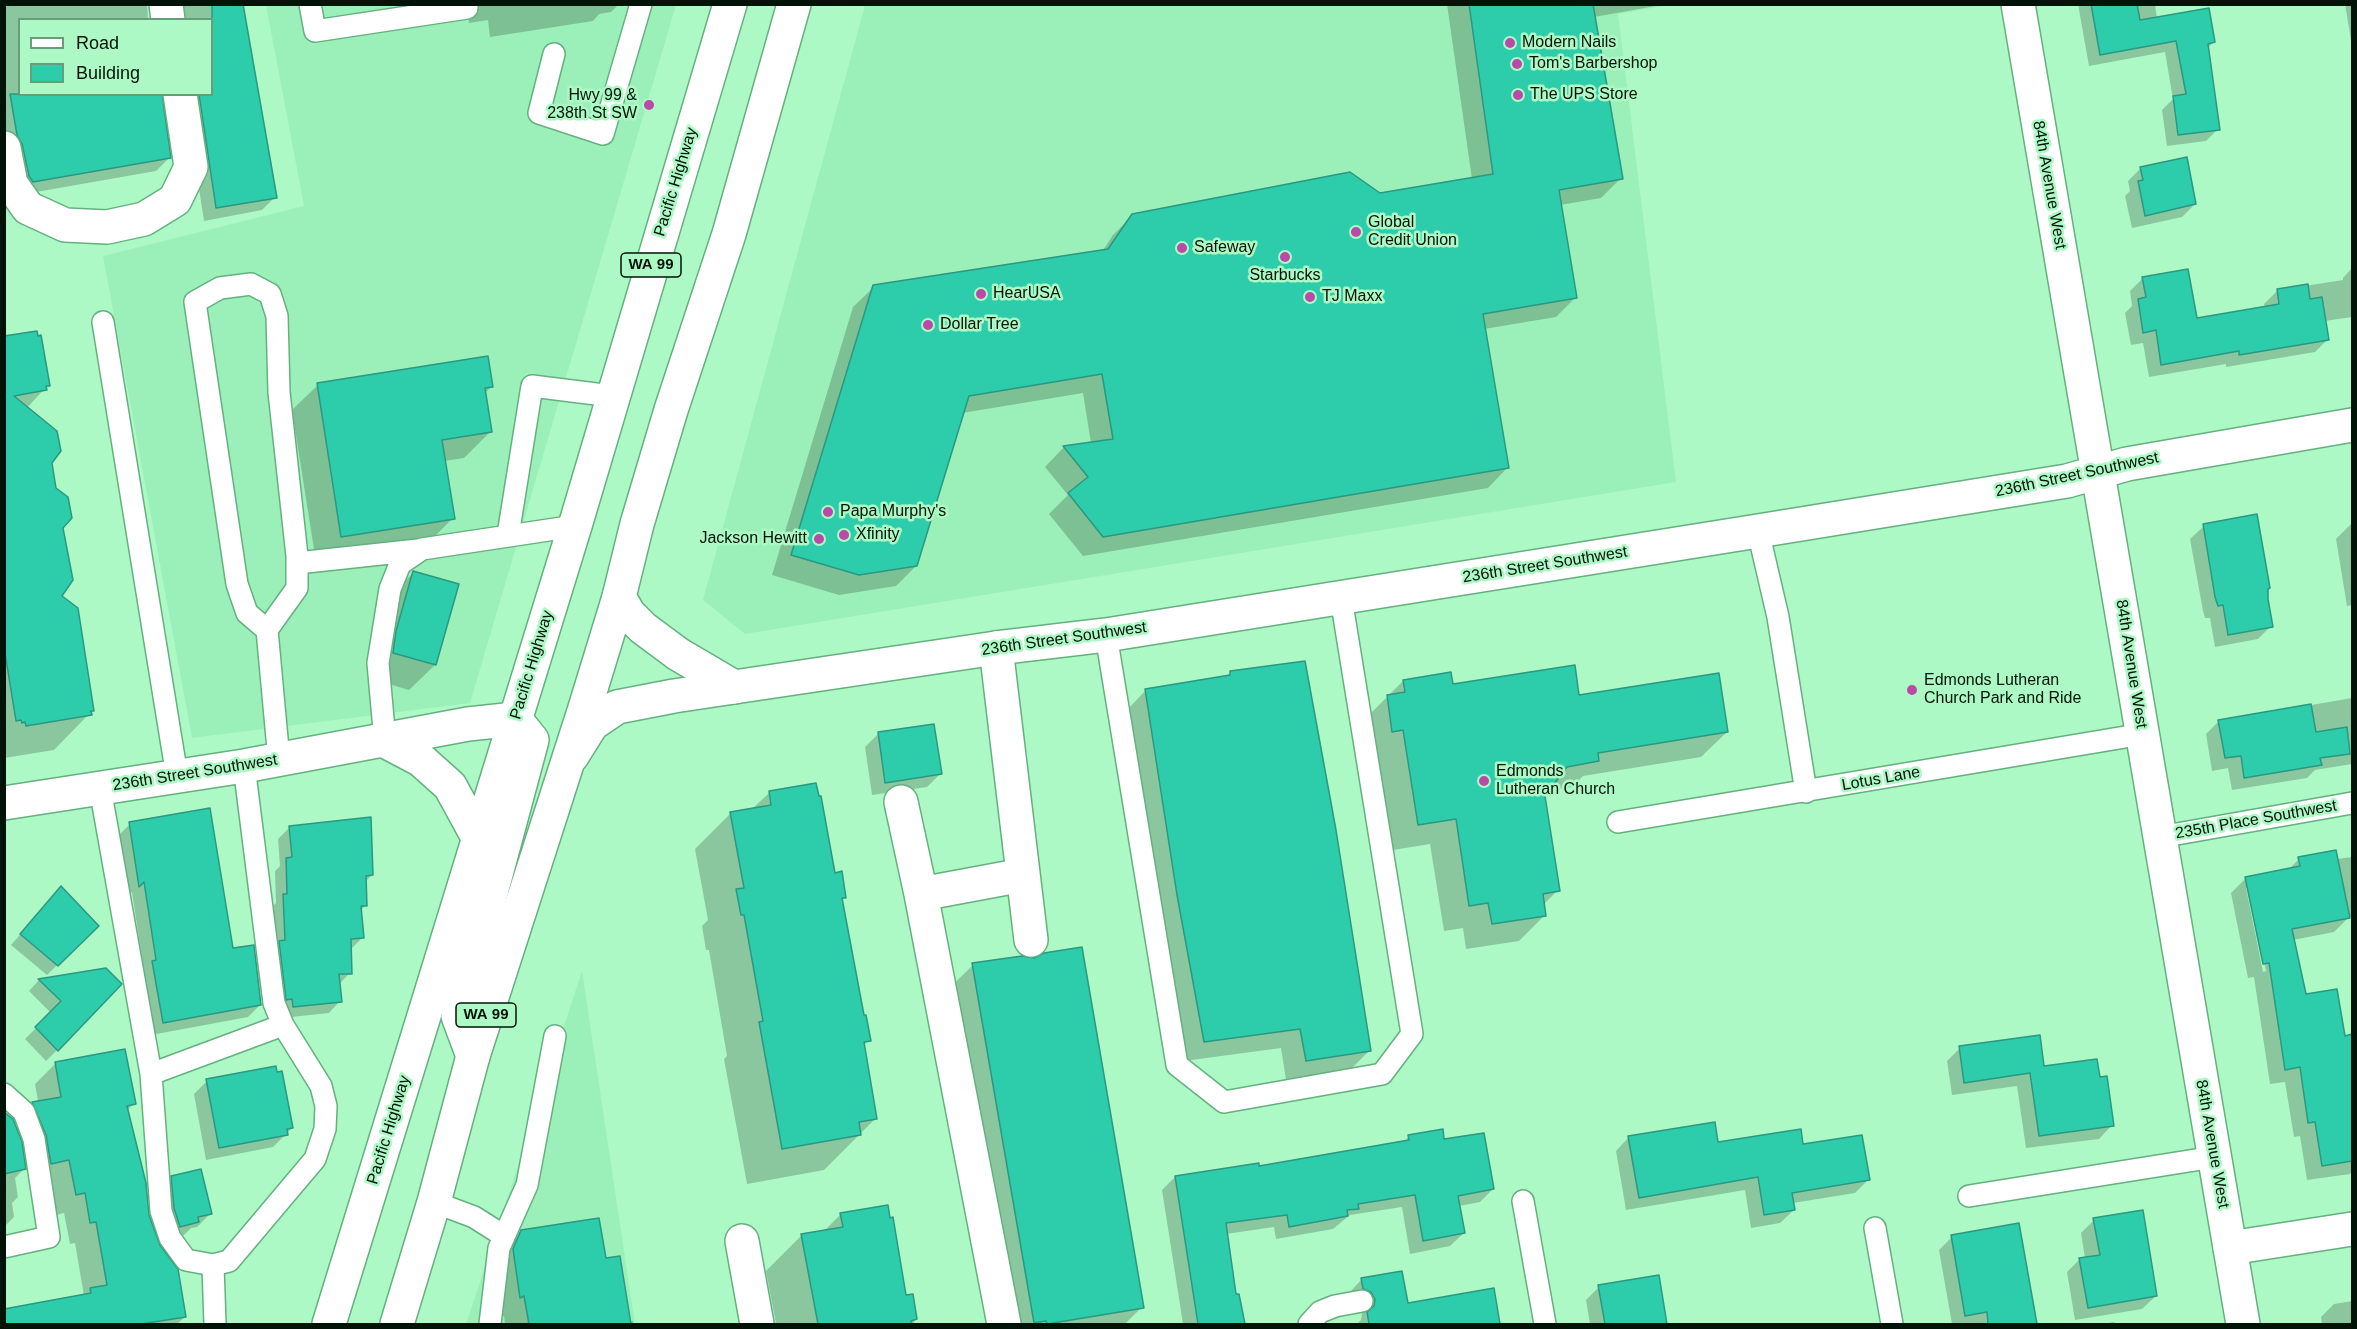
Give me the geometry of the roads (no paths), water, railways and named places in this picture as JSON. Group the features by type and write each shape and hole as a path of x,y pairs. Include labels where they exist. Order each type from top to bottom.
{"main road":[{"name":"Pacific Highway","path":"329,1324 575,526 730,4"},
{"name":"WA 99","path":"397,1324 434,1202 472,1056 619,597 644,501 729,234 794,4"},
{"name":"84th Avenue West","path":"2018,4 2243,1324"},
{"path":"4,148 11,184 28,208 65,225 106,227 144,219 175,200 191,167 180,96"},
{"name":"236th Street Southwest","path":"564,767 592,724 617,707 674,696 996,648 1106,635 1758,531 2067,481 2127,464 2352,425"},
{"path":"619,597 629,614 643,628 678,654 734,687"},
{"path":"996,648 1031,940"},
{"path":"472,1056 458,1016 532,740 515,719"},
{"name":"236th Street Southwest","path":"4,803 279,760 468,723 515,719"},
{"path":"385,741 421,760 450,786 478,839"},
{"path":"901,802 921,894 1004,1324"},
{"path":"921,894 1023,875"},
{"path":"2230,1248 2352,1229"},
{"path":"742,1241 757,1324"}],"lane":[{"path":"310,4 315,31 467,8 466,4"},
{"path":"554,54 539,114 603,134 642,4"},
{"path":"267,630 247,613 237,584 195,302 220,288 251,284 270,294 277,316 279,392 297,563 297,588 267,630 279,760"},
{"path":"103,322 177,776"},
{"path":"508,535 532,386 612,396"},
{"path":"297,563 422,549 575,526"},
{"path":"1758,531 1778,617 1806,792"},
{"path":"385,741 378,663 390,590 400,564 422,549"},
{"path":"1106,635 1177,1065 1224,1102 1382,1074 1412,1034 1341,598"},
{"name":"Lotus Lane","path":"1618,822 2143,734"},
{"path":"100,788 151,1074 161,1211 170,1238 186,1260 213,1265 229,1261 315,1159 325,1130 326,1106 321,1086 283,1025 274,1003 244,766"},
{"name":"235th Place Southwest","path":"2160,837 2352,803"},
{"path":"151,1074 283,1025"},
{"path":"490,1324 499,1248 527,1185 555,1036"},
{"path":"4,1094 24,1112 34,1139 49,1237 4,1247"},
{"path":"1969,1196 2214,1157"},
{"path":"1523,1201 1545,1324"},
{"path":"434,1202 474,1217 504,1236"},
{"path":"1875,1228 1892,1324"},
{"path":"213,1265 214,1324"},
{"path":"1309,1324 1320,1312 1335,1306 1362,1301"}],"place":[{"name":"Modern Nails","path":"1510,43"},
{"name":"Tom's Barbershop","path":"1517,64"},
{"name":"The UPS Store","path":"1518,95"},
{"name":"Hwy 99 & 238th St SW","path":"649,105"},
{"name":"Global Credit Union","path":"1356,232"},
{"name":"Safeway","path":"1182,248"},
{"name":"Starbucks","path":"1285,257"},
{"name":"HearUSA","path":"981,294"},
{"name":"TJ Maxx","path":"1310,297"},
{"name":"Dollar Tree","path":"928,325"},
{"name":"Papa Murphy's","path":"828,512"},
{"name":"Xfinity","path":"844,535"},
{"name":"Jackson Hewitt","path":"819,539"},
{"name":"Edmonds Lutheran Church Park and Ride","path":"1912,690"},
{"name":"Edmonds Lutheran Church","path":"1484,781"}]}
